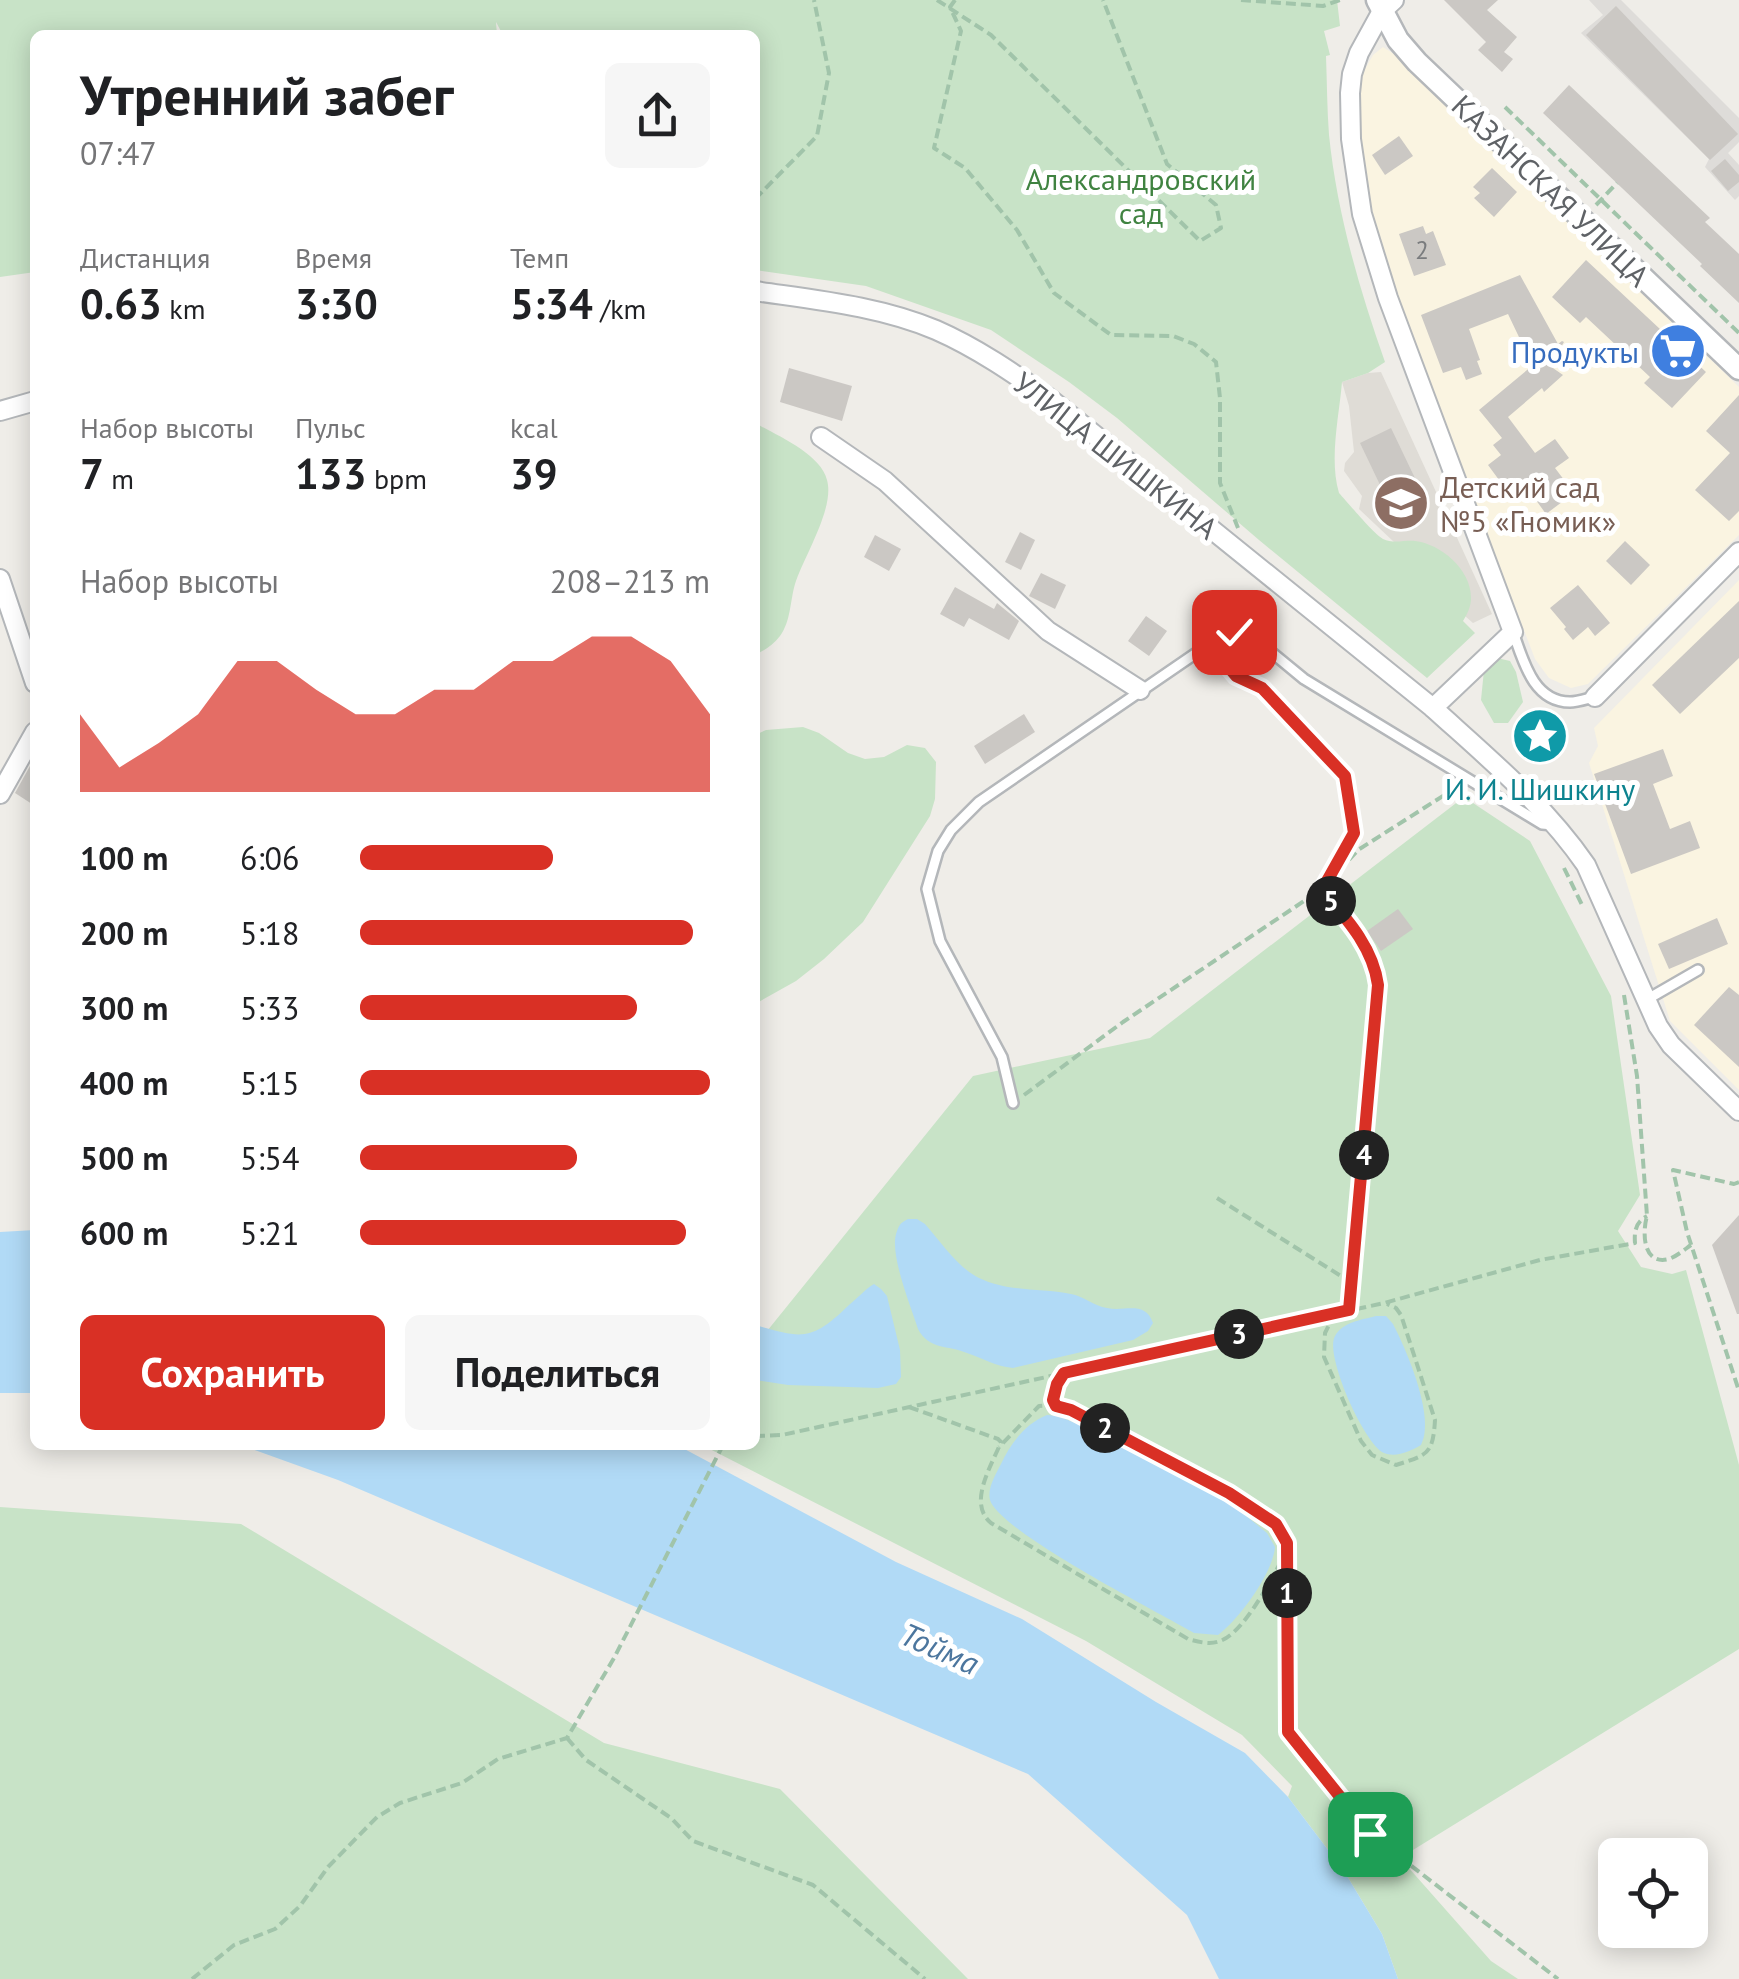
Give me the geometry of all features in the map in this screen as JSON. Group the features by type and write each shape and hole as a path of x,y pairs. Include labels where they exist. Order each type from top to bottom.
{"street":[{"name":"КАЗАНСКАЯ УЛИЦА","path":"1385,4 1398,40 1417,62 1739,369"},
{"path":"1385,4 1352,74 1351,138 1362,214 1388,298 1513,632 1433,708"},
{"name":"УЛИЦА ШИШКИНА","path":"760,292 891,314 937,330 980,353 1049,398 1433,708 1557,825 1586,865 1658,1026 1671,1045 1739,1111"},
{"path":"0,411 30,403"},
{"path":"820,437 885,481 1048,631 1140,690"},
{"path":"1595,697 1739,552"},
{"path":"0,579 30,668"},
{"path":"0,794 30,741"}],"lane":[{"path":"1013,1103 1002,1057 940,941 928,889 938,850 951,830 980,802 1228,632 1243,632 1254,638 1304,679 1542,824 1557,825"},
{"path":"1513,632 1527,673 1544,694 1567,702 1595,697"},
{"path":"1646,1000 1698,970"}],"path":[{"path":"760,195 816,136 828,74 814,0"},
{"path":"937,0 991,36 1200,241 1221,228 1216,204 1166,164 1103,0"},
{"path":"950,7 954,0"},
{"path":"1241,0 1323,6 1340,0"},
{"path":"950,7 961,31 934,148 965,168 1017,230 1054,292 1111,335 1174,336 1194,344 1216,362 1220,483 1240,534"},
{"path":"1505,108 1739,333"},
{"path":"1583,219 1617,183"},
{"path":"1209,644 1236,676 1262,688 1345,776 1354,833 1322,890"},
{"path":"1013,1103 1123,1022 1322,890 1358,850 1468,780"},
{"path":"1558,856 1582,905"},
{"path":"1322,890 1360,938 1373,961 1378,985 1349,1310"},
{"path":"1622,986 1637,1076 1647,1216 1642,1236 1646,1248 1664,1260 1691,1245"},
{"path":"1739,1182 1673,1170 1691,1245 1739,1392"},
{"path":"1217,1198 1352,1283"},
{"path":"760,1436 782,1435 1349,1310 1540,1260 1634,1242 1634,1231 1647,1216"},
{"path":"1335,1313 1325,1333 1324,1357 1360,1441 1372,1455 1396,1465 1430,1451 1435,1420 1401,1315 1384,1302"},
{"path":"1056,1406 1053,1393 1064,1373"},
{"path":"999,1448 1039,1406 1071,1410 1229,1493 1276,1524 1287,1543 1288,1732 1370,1834 1558,1979"},
{"path":"909,1407 998,1439 999,1448 980,1500 984,1517 1188,1639 1220,1642 1239,1627 1276,1570 1287,1543"},
{"path":"192,1979 234,1945 274,1928 288,1917 328,1867 377,1817 400,1803 462,1782 498,1759 567,1738 614,1658 720,1450"},
{"path":"567,1738 586,1760 671,1818 693,1841 814,1886 924,1979"}],"shaded area":[{"path":"1589,0 1621,0 1739,118 1739,142 1728,153 1739,165 1739,196 1735,200 1705,167 1709,159 1581,33 1603,15"},
{"path":"1383,47 1397,56 1739,387 1739,535 1588,684 1571,688 1549,678 1535,659 1395,292 1372,211 1359,138 1360,78 1373,55"},
{"name":"Детский сад №5 «Гномик»","path":"1381,372 1492,614 1473,623 1359,509 1362,496 1344,471 1354,452 1342,382"},
{"path":"1739,580 1739,1090 1670,1021 1589,763 1598,746 1594,728"}],"green space":[{"name":"Александровский сад","path":"0,0 1337,0 1340,26 1324,31 1330,55 1326,56 1333,164 1350,250 1385,362 1342,382 1336,480 1339,493 1383,539 1425,543 1453,560 1470,588 1470,605 1463,621 1475,633 1427,678 1117,418 991,330 866,286 760,271 760,30 500,30 496,22 497,30 30,30 30,273 0,277"},
{"path":"760,426 797,446 816,462 827,480 828,491 823,518 795,584 784,630 760,652"},
{"path":"1497,658 1510,661 1523,702 1508,723 1494,723 1481,700 1484,670"},
{"path":"803,727 865,759 884,757 907,745 925,748 936,762 935,799 930,816 863,922 796,981 760,1001 760,733"},
{"path":"1464,797 1530,841 1611,996 1640,1195 1618,1231 1641,1267 1672,1274 1686,1270 1739,1465 1739,1649 1400,1858 1491,1961 1518,1979 1398,1979 1382,1934 1344,1871 1288,1797 1292,1786 1242,1735 1086,1641 712,1450 760,1450 760,1340 973,1076 1150,1038"},
{"path":"0,1507 241,1524 604,1743 780,1789 968,1979 0,1979"}],"water":[{"path":"908,1219 925,1224 956,1261 979,1278 1013,1288 1071,1294 1107,1308 1140,1309 1153,1323 1133,1340 1013,1368 933,1344 918,1329 898,1265 895,1240 901,1224"},
{"path":"30,1230 30,1393 0,1393 0,1232"},
{"path":"874,1284 887,1296 900,1350 901,1377 896,1384 878,1388 760,1381 760,1326 796,1334 816,1331"},
{"path":"1386,1316 1393,1324 1412,1367 1425,1419 1421,1445 1398,1454 1384,1453 1366,1433 1335,1361 1333,1346 1338,1331"},
{"path":"1047,1415 1080,1425 1234,1506 1267,1533 1275,1547 1262,1582 1218,1635 1194,1633 1116,1590 1049,1551 1000,1514 990,1500 995,1477 1020,1435"},
{"name":"Тойма","path":"255,1450 686,1450 896,1562 1022,1619 1245,1753 1288,1797 1344,1871 1382,1934 1398,1979 1219,1979 1187,1915 1028,1774 338,1480"}],"building":[{"path":"1444,0 1498,0 1487,10 1517,37 1504,52 1513,59 1502,72 1478,50 1486,42"},
{"path":"1616,6 1738,134 1710,160 1586,35"},
{"path":"1569,85 1710,218 1705,222 1739,254 1739,303 1543,113"},
{"path":"1399,136 1413,156 1385,175 1372,155"},
{"path":"1725,159 1739,175 1739,182 1728,191 1711,171"},
{"path":"1492,168 1517,192 1494,217 1474,198 1480,193 1473,187"},
{"path":"1423,226 1426,234 1433,231 1446,265 1414,276 1399,234"},
{"path":"1586,260 1706,372 1672,408 1644,383 1650,377 1586,317 1580,323 1552,297"},
{"path":"1520,275 1558,344 1564,342 1550,366 1563,375 1508,417 1535,453 1555,439 1569,458 1555,468 1574,493 1546,514 1528,489 1513,499 1488,465 1501,455 1493,445 1502,438 1479,410 1556,346 1528,356 1508,314 1469,329 1482,374 1466,380 1461,367 1443,373 1421,315"},
{"path":"789,368 852,386 842,421 780,402"},
{"path":"1739,395 1739,511 1729,521 1695,490 1730,453 1706,431"},
{"path":"1391,428 1424,497 1393,512 1360,443"},
{"path":"1020,532 1035,540 1021,570 1005,562"},
{"path":"875,535 901,549 889,571 864,557"},
{"path":"1625,541 1650,565 1631,585 1606,561"},
{"path":"1041,573 1066,585 1055,609 1029,596"},
{"path":"1578,585 1610,623 1595,636 1588,627 1573,640 1550,608"},
{"path":"955,587 994,609 997,603 1019,621 1009,640 969,618 964,627 940,614"},
{"path":"1739,601 1739,658 1680,714 1652,685"},
{"path":"1146,616 1167,631 1149,656 1128,641"},
{"path":"1024,714 1035,732 985,764 974,746"},
{"path":"1663,749 1673,776 1653,784 1670,829 1690,821 1700,848 1631,874 1594,774"},
{"path":"30,766 30,803 15,793"},
{"path":"1398,909 1413,929 1381,951 1367,931"},
{"path":"1717,918 1728,944 1669,969 1658,944"},
{"path":"1729,987 1739,995 1739,1067 1694,1025"},
{"path":"1739,1215 1739,1314 1737,1314 1712,1245"}],"place":[{"name":"Продукты","path":"1678,351"},
{"name":"Детский сад №5 «Гномик»","path":"1401,503"},
{"name":"И. И. Шишкину","path":"1540,736"}],"route":[{"path":"1234,632 1209,644 1236,676 1262,688 1345,776 1354,833 1322,890 1360,938 1373,961 1378,985 1349,1310 1064,1373 1053,1400 1056,1406 1071,1410 1229,1493 1276,1524 1287,1543 1288,1732 1370,1834"}]}
